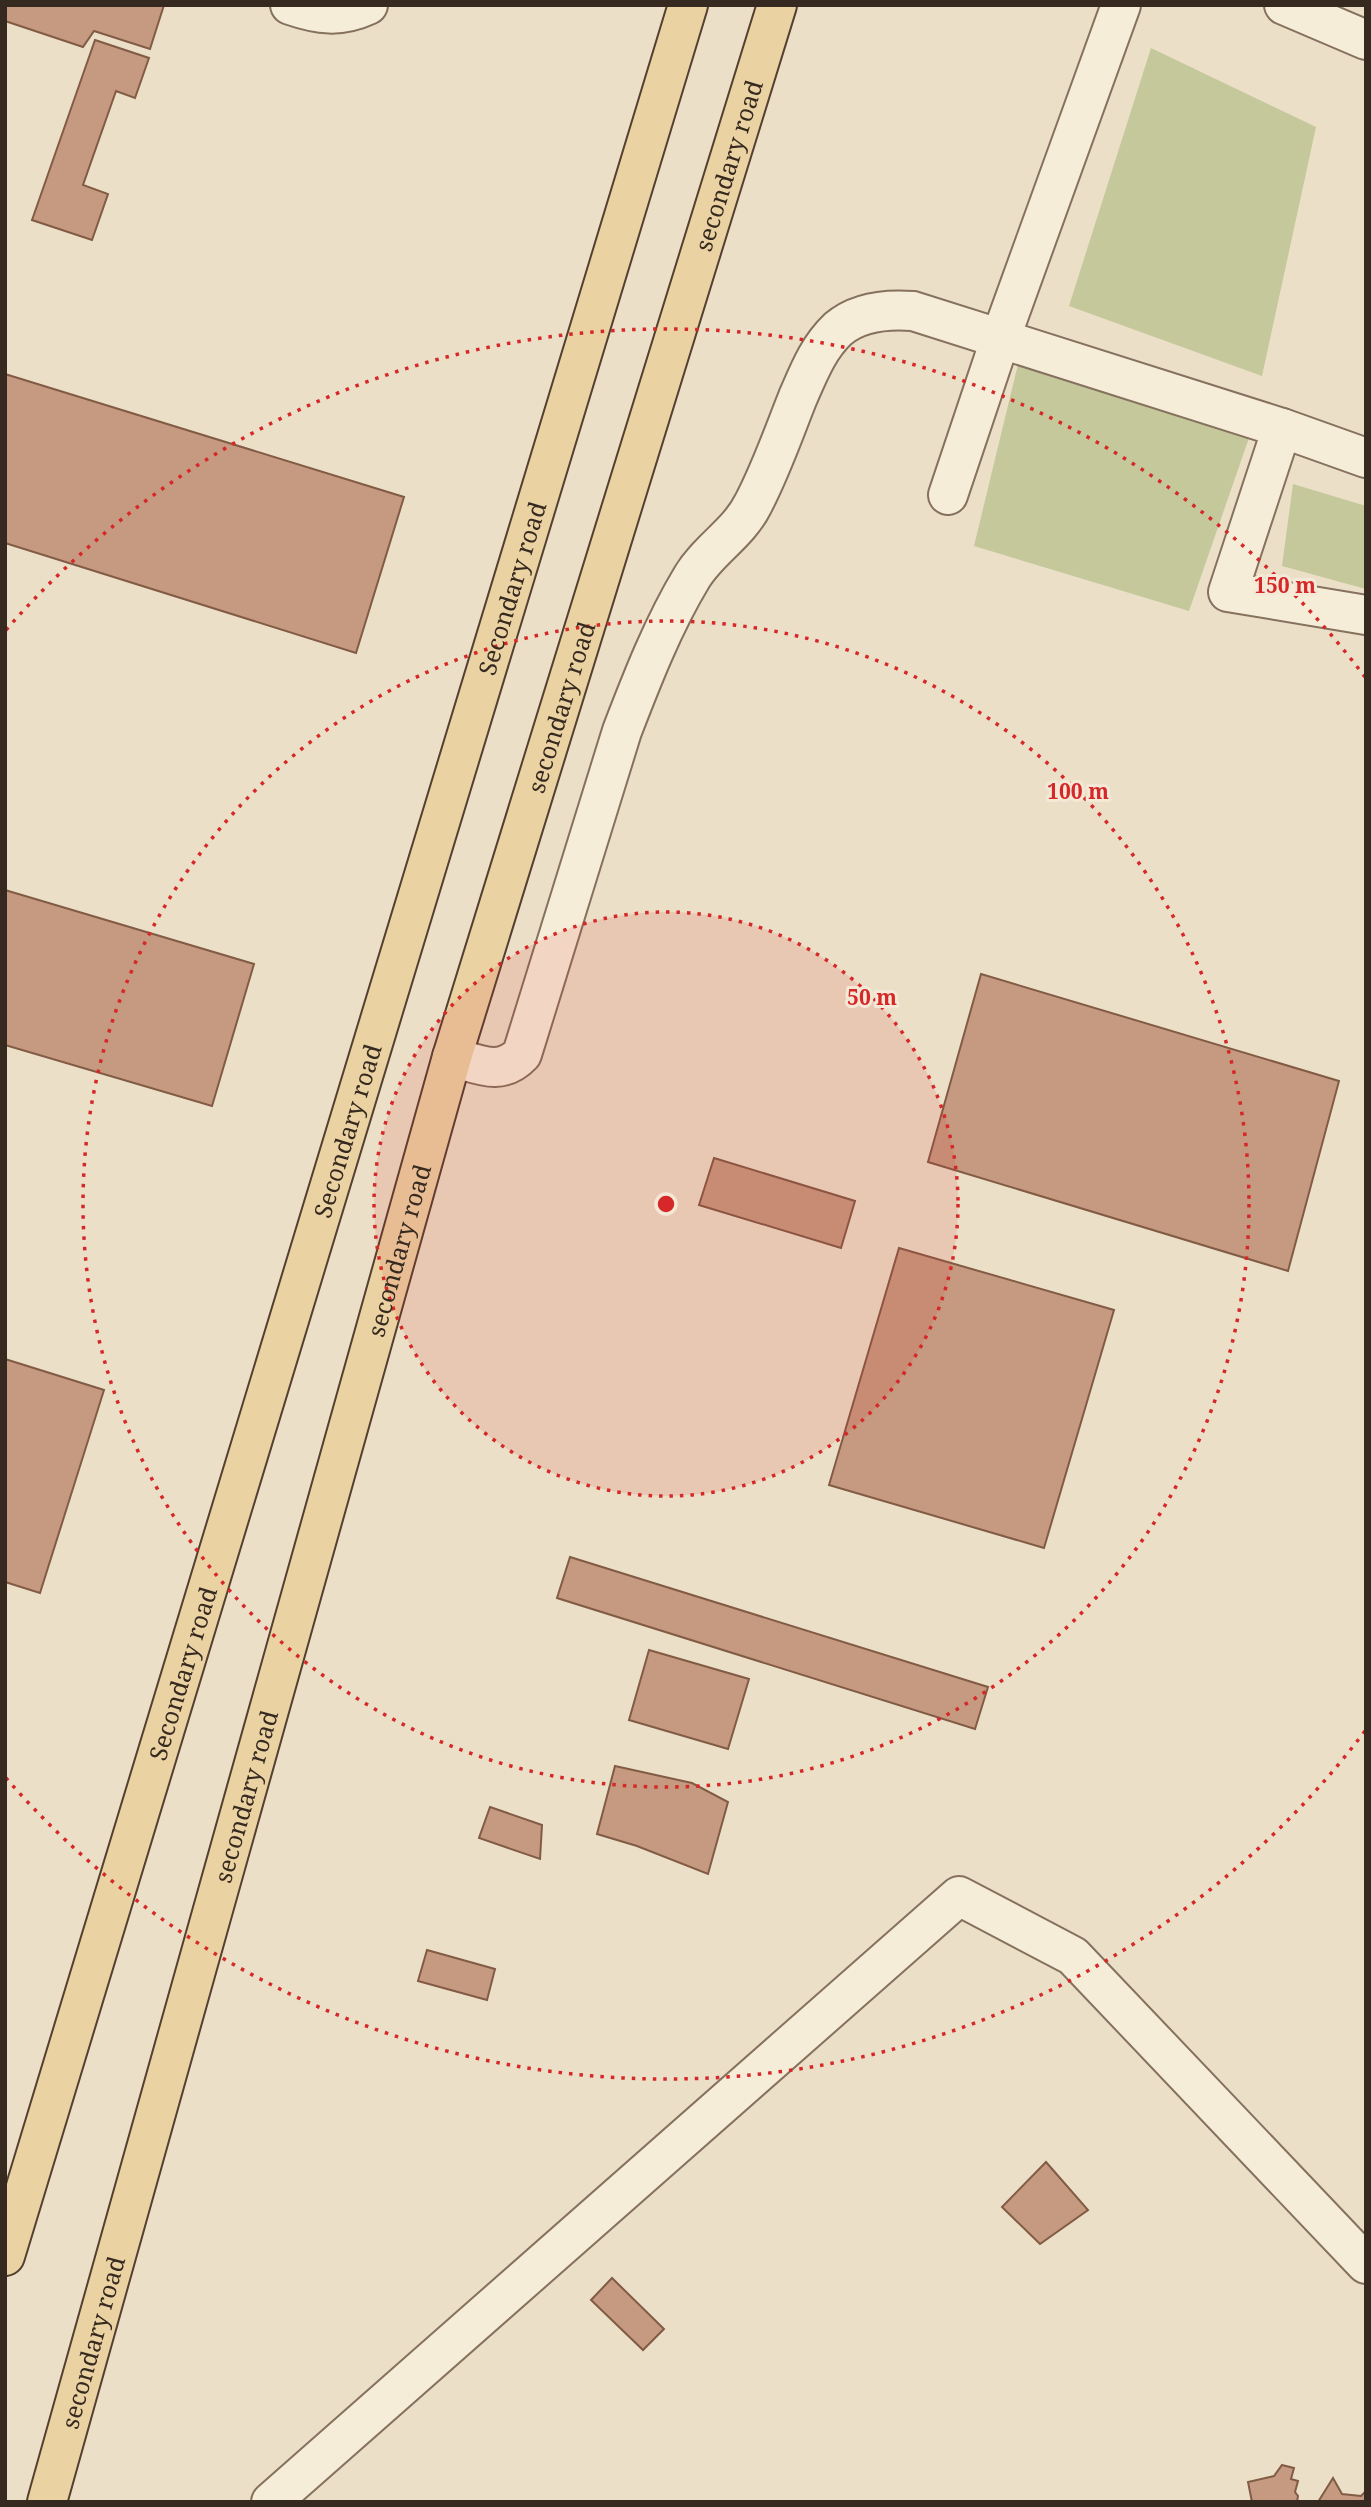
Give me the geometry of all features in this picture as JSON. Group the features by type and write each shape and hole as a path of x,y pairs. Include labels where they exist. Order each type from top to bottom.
{"main road":[{"name":"Secondary road","path":"5,2256 688,5"},
{"name":"secondary road","path":"47,2502 452,1057 777,5"}],"street":[{"path":"290,5 327,15 352,13 368,5"},
{"path":"948,495 1001,337 1121,5"},
{"path":"1284,5 1366,40"},
{"path":"452,1057 493,1068 504,1067 522,1054 622,731 640,685 693,576 706,559 738,528 753,505 815,357 840,328 875,312 894,309 914,311 1282,428 1366,458"},
{"path":"1282,428 1228,592 1366,615"},
{"path":"271,2502 959,1896 1073,1956 1366,2264"}],"green space":[{"path":"1151,48 1316,127 1262,376 1069,306"},
{"path":"1020,356 1250,435 1189,611 974,546"},
{"path":"1293,484 1366,506 1366,589 1282,566"}],"building":[{"path":"5,5 164,5 150,49 94,31 83,47 5,21"},
{"path":"95,40 149,58 135,98 116,91 83,185 108,194 92,240 32,220"},
{"path":"5,374 404,497 356,653 5,543"},
{"path":"5,890 254,964 212,1106 5,1045"},
{"path":"981,974 1339,1081 1288,1271 928,1162"},
{"path":"714,1158 855,1201 841,1248 699,1205"},
{"path":"899,1248 1114,1310 1044,1548 829,1485"},
{"path":"5,1359 104,1390 40,1593 5,1582"},
{"path":"570,1557 988,1687 975,1729 557,1598"},
{"path":"649,1650 749,1679 728,1749 629,1720"},
{"path":"615,1766 692,1783 728,1802 708,1874 637,1846 597,1834"},
{"path":"490,1807 542,1825 540,1859 479,1838"},
{"path":"427,1950 495,1969 487,2000 418,1981"},
{"path":"1046,2162 1088,2210 1040,2244 1002,2207"},
{"path":"612,2278 664,2329 643,2350 591,2300"},
{"path":"1282,2465 1294,2468 1291,2479 1298,2481 1295,2492 1298,2496 1297,2502 1252,2502 1248,2482 1274,2476"},
{"path":"1333,2478 1342,2494 1361,2496 1366,2491 1366,2502 1318,2502"}]}
